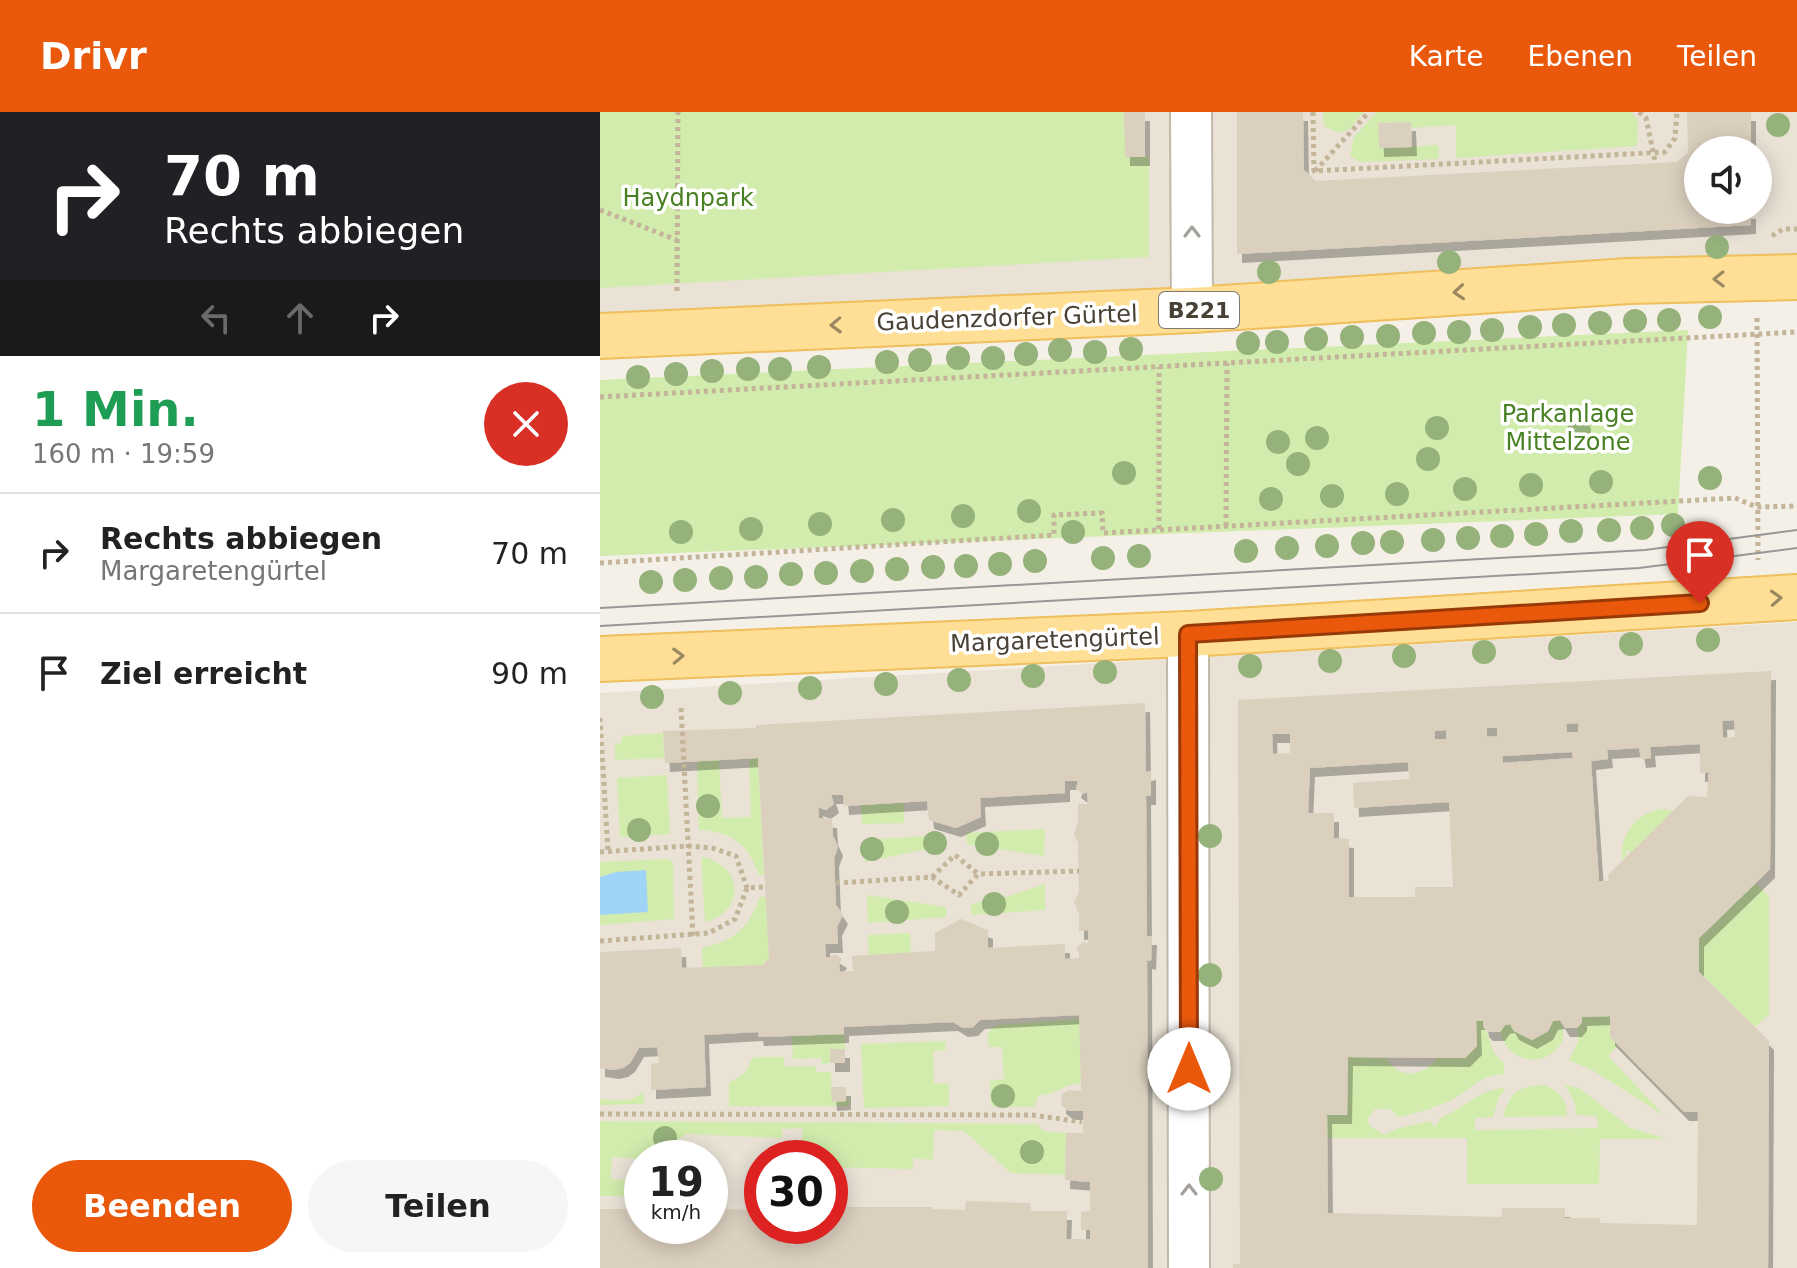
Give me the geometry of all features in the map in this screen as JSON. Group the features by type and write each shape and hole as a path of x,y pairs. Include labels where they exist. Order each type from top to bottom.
{"main road":[{"name":"Gaudenzdorfer Gürtel","path":"600,336 1192,310 1629,281 1778,278"},
{"name":"Margaretengürtel","path":"600,659 1188,634 1778,598"}],"street":[{"path":"1191,112 1192,310"},
{"path":"1188,634 1189,1268"}],"path":[{"path":"677,331 678,112"},
{"path":"1313,112 1314,171"},
{"path":"1314,171 1369,112"},
{"path":"1639,112 1646,118 1654,157"},
{"path":"1314,171 1654,157 1665,152 1675,138 1677,112"},
{"path":"600,210 677,240"},
{"path":"1778,598 1757,507 1756,334 1778,278 1761,252 1774,234 1783,229 1797,229"},
{"path":"600,397 1797,332"},
{"path":"1226,526 1227,363"},
{"path":"1159,367 1159,529"},
{"path":"600,563 1054,535 1054,515 1102,513 1103,533 1735,498 1757,507 1797,506"},
{"path":"681,708 693,936"},
{"path":"600,718 608,852"},
{"path":"600,852 687,846 712,848 736,856 747,888 735,919 709,933 600,941"},
{"path":"932,877 955,855 978,874 1079,871"},
{"path":"836,883 932,877 959,895 978,874"},
{"path":"747,888 764,887"},
{"path":"600,1114 1032,1115 1082,1122"}],"shaded area":[{"path":"600,112 1797,112 1797,255 600,316"},
{"path":"1797,622 1797,1268 600,1268 600,693"}],"green space":[{"name":"Haydnpark","path":"600,112 1145,112 1145,157 1149,157 1149,257 600,288"},
{"path":"1323,112 1364,112 1349,129 1339,133 1324,126"},
{"path":"1377,112 1631,112 1638,120 1637,146 1456,158 1456,125 1412,128 1410,122 1379,123 1379,148 1438,145 1439,159 1360,162 1350,156 1354,137"},
{"name":"Parkanlage Mittelzone","path":"1688,330 1678,514 600,556 600,380"},
{"path":"663,733 664,758 615,760 615,744 621,743 623,736"},
{"path":"758,758 764,875 759,875 744,847 737,841 721,833 699,830 697,761 719,760 722,818 751,817 749,759"},
{"path":"667,775 670,834 620,837 617,778"},
{"path":"904,803 904,823 862,824 861,805"},
{"path":"1664,809 1673,811 1631,852 1628,850 1622,860 1624,841 1632,825 1646,814"},
{"path":"1045,829 1044,856 967,844 966,833"},
{"path":"940,835 941,846 865,862 864,840"},
{"path":"701,857 715,861 725,869 732,878 734,888 728,908 705,922"},
{"path":"669,859 673,863 674,919 600,925 600,915 648,911 616,872 600,877 600,862"},
{"path":"1756,883 1769,896 1769,1014 1755,1027 1699,972 1699,938"},
{"path":"1045,884 1045,910 971,915 971,904"},
{"path":"867,895 946,907 946,917 868,923"},
{"path":"760,897 766,897 769,958 763,965 703,968 702,948 739,932 751,917"},
{"path":"910,933 911,953 869,955 868,935"},
{"path":"1610,1016 1610,1037 1618,1045 1608,1056 1665,1116 1594,1071 1569,1060 1578,1042 1577,1028 1582,1017"},
{"path":"1080,1019 1082,1083 1039,1095 1034,1107 991,1106 990,1081 1004,1079 1002,1047 989,1047 991,1029 997,1025"},
{"path":"1560,1020 1564,1032 1561,1043 1554,1052 1543,1058 1531,1060 1519,1056 1508,1048 1500,1032 1510,1024 1515,1031 1532,1040 1548,1032 1553,1021"},
{"path":"1476,1021 1483,1021 1494,1053 1504,1063 1504,1074 1482,1080 1453,1099 1419,1112 1398,1117 1391,1109 1375,1109 1367,1120 1370,1126 1384,1135 1430,1121 1434,1127 1438,1119 1479,1095 1506,1088 1499,1097 1493,1117 1475,1118 1475,1130 1598,1128 1597,1116 1576,1115 1575,1103 1565,1085 1579,1088 1631,1128 1667,1139 1600,1139 1599,1184 1467,1184 1467,1138 1327,1138 1327,1115 1347,1114 1348,1057 1386,1058 1397,1070 1418,1072 1437,1058 1465,1058 1477,1046"},
{"path":"844,1034 845,1049 830,1050 830,1063 822,1064 821,1058 793,1059 792,1036"},
{"path":"945,1041 946,1050 933,1051 934,1083 949,1084 949,1106 864,1108 861,1044"},
{"path":"753,1057 784,1057 785,1067 815,1066 816,1072 831,1072 832,1102 850,1099 849,1106 729,1106 729,1083 745,1073"},
{"path":"1545,1085 1561,1097 1567,1116 1503,1117 1509,1101 1517,1092"},
{"path":"643,1091 644,1104 600,1105 600,1099 629,1100"},
{"path":"600,1121 1037,1124 1043,1131 1066,1133 1065,1175 1011,1173 964,1131 934,1130 933,1160 913,1158 913,1169 848,1167 848,1140 802,1140 802,1128 782,1129 782,1138 687,1134 677,1140 624,1140 624,1158 612,1157 611,1179 624,1180 624,1196 600,1196"}],"water":[{"path":"646,870 648,912 600,915 600,877 616,872"}],"building":[{"path":"1124,112 1145,112 1145,157 1125,157"},
{"path":"1237,112 1303,112 1304,170 1316,181 1677,162 1684,156 1684,224 1751,224 1751,225 1237,254"},
{"path":"1687,112 1751,112 1751,136 1688,136"},
{"path":"1411,122 1412,147 1379,148 1378,123"},
{"path":"1771,671 1770,869 1699,938 1699,972 1769,1041 1768,1268 1233,1268 1233,1264 1240,1264 1238,700","holes":["1734,720 1735,737 1723,738 1722,721","1578,723 1578,732 1567,732 1566,724","1487,728 1497,728 1497,736 1487,737","1446,730 1446,739 1435,739 1435,731","1272,734 1290,734 1290,753 1273,754","1700,744 1700,773 1709,772 1707,797 1688,796 1608,875 1609,881 1599,881 1591,761 1608,759 1607,750 1639,748 1641,759 1651,758 1650,747","1572,752 1573,758 1503,763 1502,756","1408,762 1409,779 1353,783 1354,808 1449,802 1453,887 1415,887 1415,897 1349,897 1349,839 1334,838 1334,813 1308,813 1310,768","1610,1016 1610,1037 1684,1112 1698,1112 1697,1225 1600,1223 1600,1218 1565,1218 1565,1208 1502,1208 1502,1217 1328,1213 1327,1115 1347,1115 1348,1057 1465,1058 1477,1046 1476,1021 1483,1021 1488,1032 1500,1032 1510,1024 1514,1031 1532,1040 1548,1031 1553,1021 1560,1020 1565,1028 1577,1028 1582,1017"]},
{"path":"1145,703 1146,772 1151,771 1151,796 1146,796 1147,936 1152,936 1151,961 1147,960 1148,1268 600,1268 600,1209 624,1209 624,1244 728,1244 728,1209 744,1210 744,1244 848,1244 848,1207 965,1210 966,1201 1030,1203 1031,1211 1067,1211 1066,1239 1090,1239 1090,1230 1081,1230 1081,1212 1090,1211 1090,1182 1065,1180 1066,1133 1083,1133 1083,1111 1069,1111 1061,1105 1062,1094 1069,1090 1081,1091 1079,1015 980,1020 973,1027 963,1028 953,1022 844,1027 844,1034 759,1037 758,1032 704,1035 706,1087 651,1090 651,1064 659,1063 657,1047 639,1048 623,1068 600,1068 600,952 681,948 682,968 763,965 769,958 758,758 665,763 663,731 756,728 756,725","holes":["1065,781 1078,781 1076,789 1083,794 1087,792 1088,804 1078,804 1078,823 1074,834 1078,843 1079,892 1074,902 1079,914 1079,931 1088,930 1088,943 1083,942 1076,949 1079,958 1065,959 1065,944 988,948 988,930 961,919 935,933 935,951 852,956 853,971 840,972 842,959 834,954 826,957 825,944 838,944 837,927 843,915 836,905 834,858 838,847 833,836 832,819 819,818 818,807 826,810 834,804 831,795 843,795 844,806 927,801 929,820 956,828 981,817 980,798 1065,793"]},
{"path":"830,1049 845,1049 845,1063 830,1063"},
{"path":"831,1087 846,1087 846,1101 832,1102"}],"tram line":[{"path":"600,608 1645,550 1797,530"},
{"path":"600,626 1639,568 1797,548"}],"route":[{"path":"1189,1069 1188,634 1700,603"}]}
